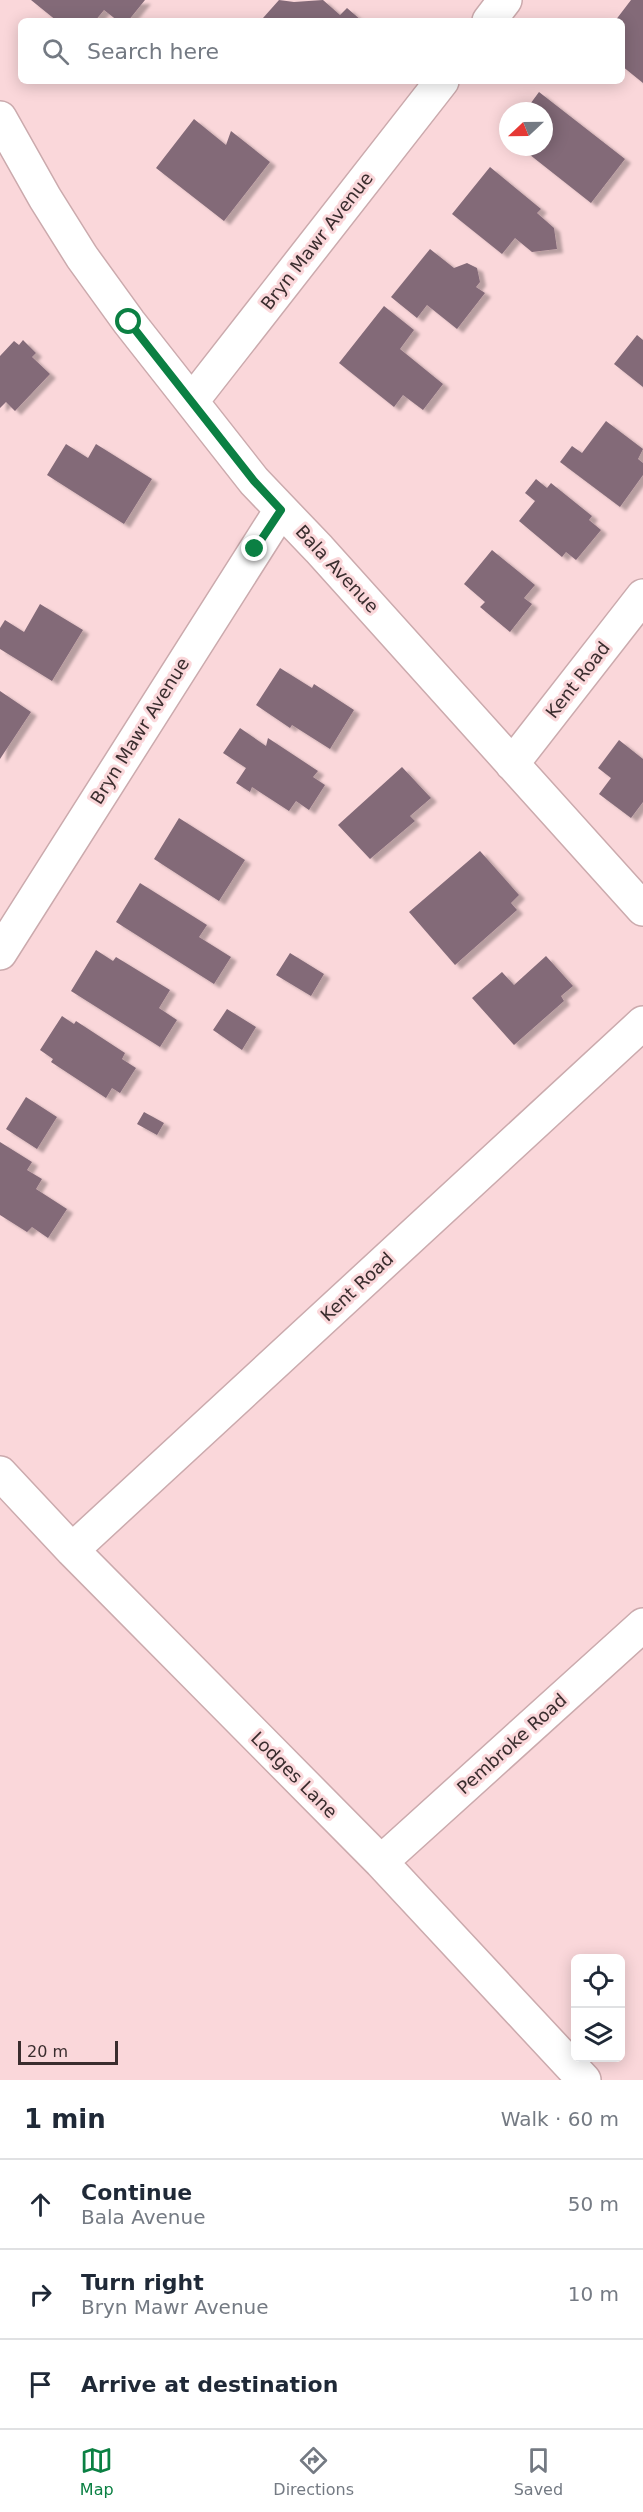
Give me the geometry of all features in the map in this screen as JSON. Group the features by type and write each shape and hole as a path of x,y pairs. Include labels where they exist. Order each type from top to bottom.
{"street":[{"path":"491,18 505,0"},
{"name":"Bryn Mawr Avenue","path":"192,401 440,84"},
{"name":"Bala Avenue","path":"0,118 45,198 82,257 129,322 254,481 319,549 643,909"},
{"name":"Bryn Mawr Avenue","path":"0,953 281,510"},
{"name":"Kent Road","path":"512,764 643,596"},
{"name":"Kent Road","path":"72,1550 643,1023"},
{"name":"Lodges Lane","path":"0,1473 72,1550 381,1862 584,2080"},
{"name":"Pembroke Road","path":"381,1862 643,1625"}],"building":[{"path":"31,0 145,0 130,18 114,18 104,10 97,18 53,18"},
{"path":"279,0 294,2 323,0 340,15 347,8 359,18 263,18"},
{"path":"631,0 643,0 643,83 625,68 625,18 617,18"},
{"path":"539,92 552,102 532,102"},
{"path":"553,103 625,159 591,203 531,156 553,156"},
{"path":"194,119 226,145 231,131 270,162 224,221 156,168"},
{"path":"490,167 541,209 537,213 554,228 557,249 532,252 515,238 502,254 452,214"},
{"path":"430,249 454,268 467,263 477,268 480,282 476,287 485,293 457,329 427,305 417,318 391,297"},
{"path":"384,306 414,330 400,349 443,384 423,410 403,395 394,407 339,363"},
{"path":"637,335 643,340 643,387 614,364"},
{"path":"23,340 36,353 32,357 50,374 15,411 6,402 0,408 0,356 14,341 19,345"},
{"path":"606,421 643,449 638,459 643,463 643,475 620,507 560,462 572,446 582,453"},
{"path":"66,444 88,458 96,444 152,479 124,524 47,475"},
{"path":"536,479 547,488 551,483 592,516 589,520 601,530 576,560 566,552 562,557 519,521 535,501 525,493"},
{"path":"492,550 535,585 524,598 532,604 510,632 480,607 485,602 464,584"},
{"path":"40,604 83,630 52,681 0,649 0,628 5,620 24,632"},
{"path":"280,668 312,688 314,684 354,710 330,749 292,725 290,728 256,705"},
{"path":"0,691 31,712 0,759"},
{"path":"240,728 266,746 268,738 318,771 313,777 325,785 309,810 296,801 289,811 252,787 250,792 236,783 246,768 223,753"},
{"path":"619,740 643,759 643,802 631,818 599,794 611,778 598,768"},
{"path":"402,767 431,798 410,816 415,821 370,859 338,825"},
{"path":"179,818 245,860 219,901 154,859"},
{"path":"480,851 519,895 511,903 517,910 455,965 409,912"},
{"path":"140,883 207,925 199,937 231,957 214,984 116,922"},
{"path":"96,950 113,961 116,957 170,990 159,1008 177,1020 160,1047 71,991"},
{"path":"290,953 324,974 311,996 276,975"},
{"path":"546,956 573,986 561,996 564,1001 514,1045 472,998 502,972 514,985"},
{"path":"227,1009 256,1027 242,1050 213,1030"},
{"path":"62,1016 74,1024 76,1021 125,1053 122,1059 136,1068 120,1093 112,1088 106,1098 51,1062 53,1059 40,1050"},
{"path":"26,1097 57,1117 37,1149 6,1129"},
{"path":"144,1112 164,1123 157,1135 137,1124"},
{"path":"0,1142 32,1162 27,1170 42,1179 36,1189 67,1209 48,1238 32,1227 27,1232 0,1215"}],"route":[{"path":"129,322 254,481 281,510 255,549"}]}
